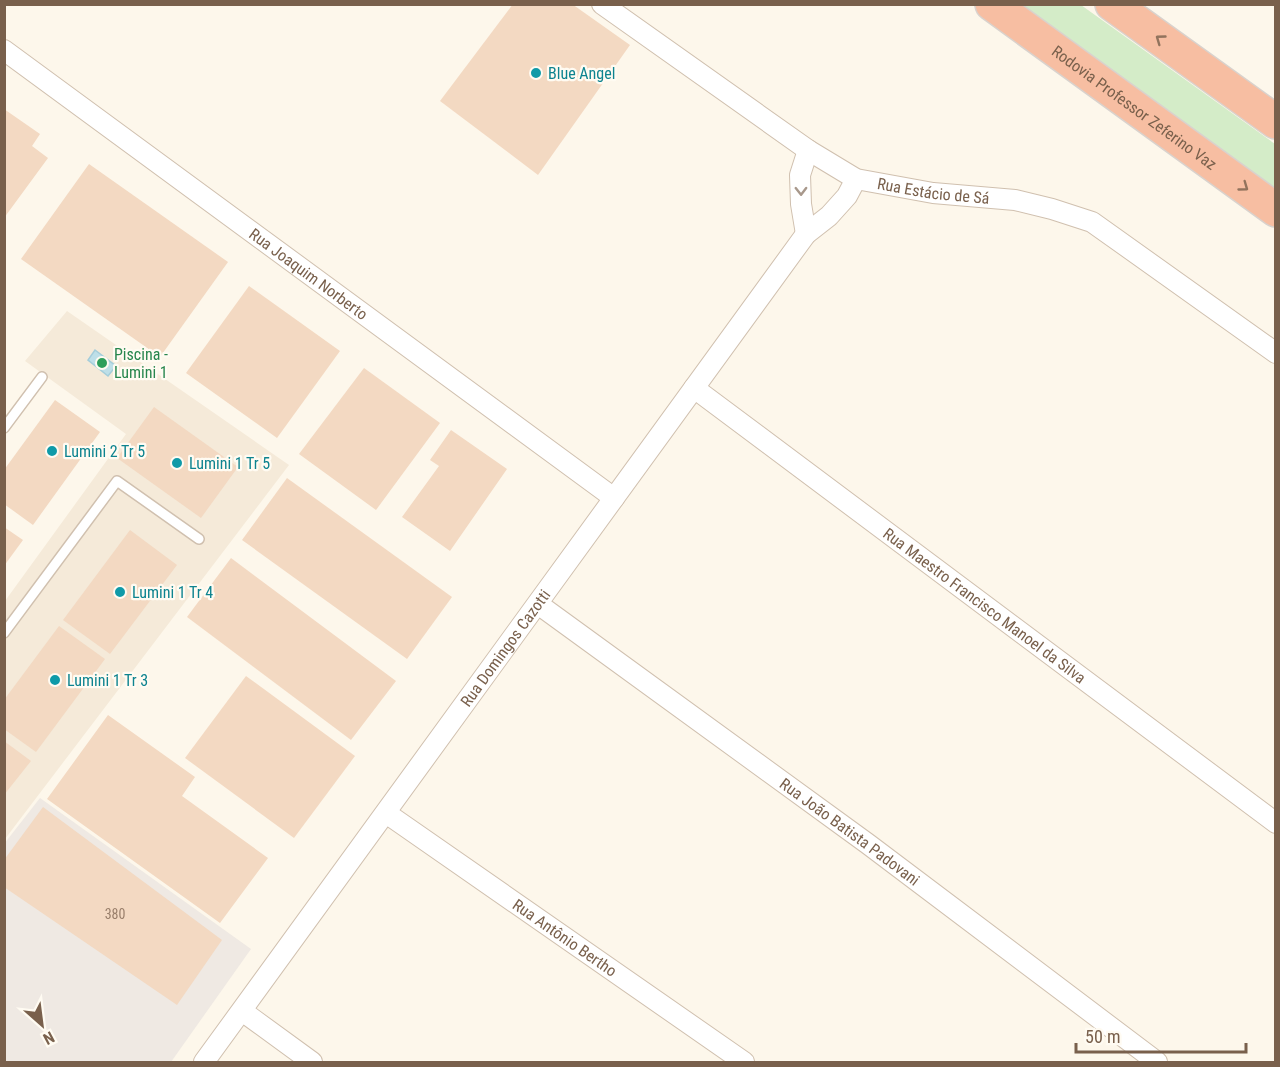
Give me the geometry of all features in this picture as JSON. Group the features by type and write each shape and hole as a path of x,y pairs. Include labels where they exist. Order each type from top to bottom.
{"highway":[{"name":"Rodovia Professor Zeferino Vaz","path":"992,4 1275,210"},
{"path":"1112,4 1275,122"},
{"path":"1194,63 1275,114"}],"street":[{"name":"Rua Estácio de Sá","path":"602,4 808,150 856,179 933,194 1015,200 1092,222 1275,353"},
{"name":"Rua Joaquim Norberto","path":"4,50 614,498"},
{"path":"806,234 801,204 800,175 808,150"},
{"name":"Rua Domingos Cazotti","path":"204,1062 806,234 829,216 847,196 856,179"},
{"name":"Rua Maestro Francisco Manoel da Silva","path":"694,388 1275,823"},
{"name":"Rua João Batista Padovani","path":"538,604 868,844 1157,1062"},
{"name":"Rua Antônio Bertho","path":"386,813 744,1062"},
{"path":"242,1011 312,1062"}],"lane":[{"path":"4,428 42,377"},
{"path":"4,633 117,481 199,539"}],"shaded area":[{"path":"67,311 289,465 5,839 5,601 126,434 25,361"},
{"path":"40,798 251,949 171,1062 5,1062 4,844"}],"green space":[{"path":"1017,5 1081,5 1275,144 1275,189"}],"water":[{"name":"Piscina - Lumini 1","path":"95,350 116,366 108,376 88,360"}],"building":[{"name":"Blue Angel","path":"513,4 572,4 630,45 538,175 440,101"},
{"path":"4,109 40,134 32,146 48,158 4,218"},
{"path":"89,164 228,262 160,357 21,259"},
{"path":"249,286 340,351 277,438 186,373"},
{"path":"364,368 440,423 376,510 299,454"},
{"name":"Lumini 2 Tr 5","path":"55,400 100,432 33,525 4,504 4,470"},
{"name":"Lumini 1 Tr 5","path":"154,407 238,467 201,518 117,458"},
{"path":"451,430 507,469 450,551 402,517 439,466 430,460"},
{"path":"287,478 452,597 407,659 242,540"},
{"path":"4,527 23,540 4,566"},
{"name":"Lumini 1 Tr 4","path":"130,530 177,565 110,654 63,620"},
{"path":"231,558 396,681 351,740 187,617"},
{"name":"Lumini 1 Tr 3","path":"59,626 105,659 36,752 4,729 4,700"},
{"path":"246,676 355,756 294,838 185,758"},
{"path":"108,715 195,777 182,796 268,858 220,923 47,799"},
{"path":"4,741 31,761 4,795"},
{"path":"43,807 222,940 177,1005 4,887 4,860"}],"place":[{"name":"Blue Angel","path":"536,73"},
{"name":"Piscina - Lumini 1","path":"102,363"},
{"name":"Lumini 2 Tr 5","path":"52,451"},
{"name":"Lumini 1 Tr 5","path":"177,463"},
{"name":"Lumini 1 Tr 4","path":"120,592"},
{"name":"Lumini 1 Tr 3","path":"55,680"}]}
